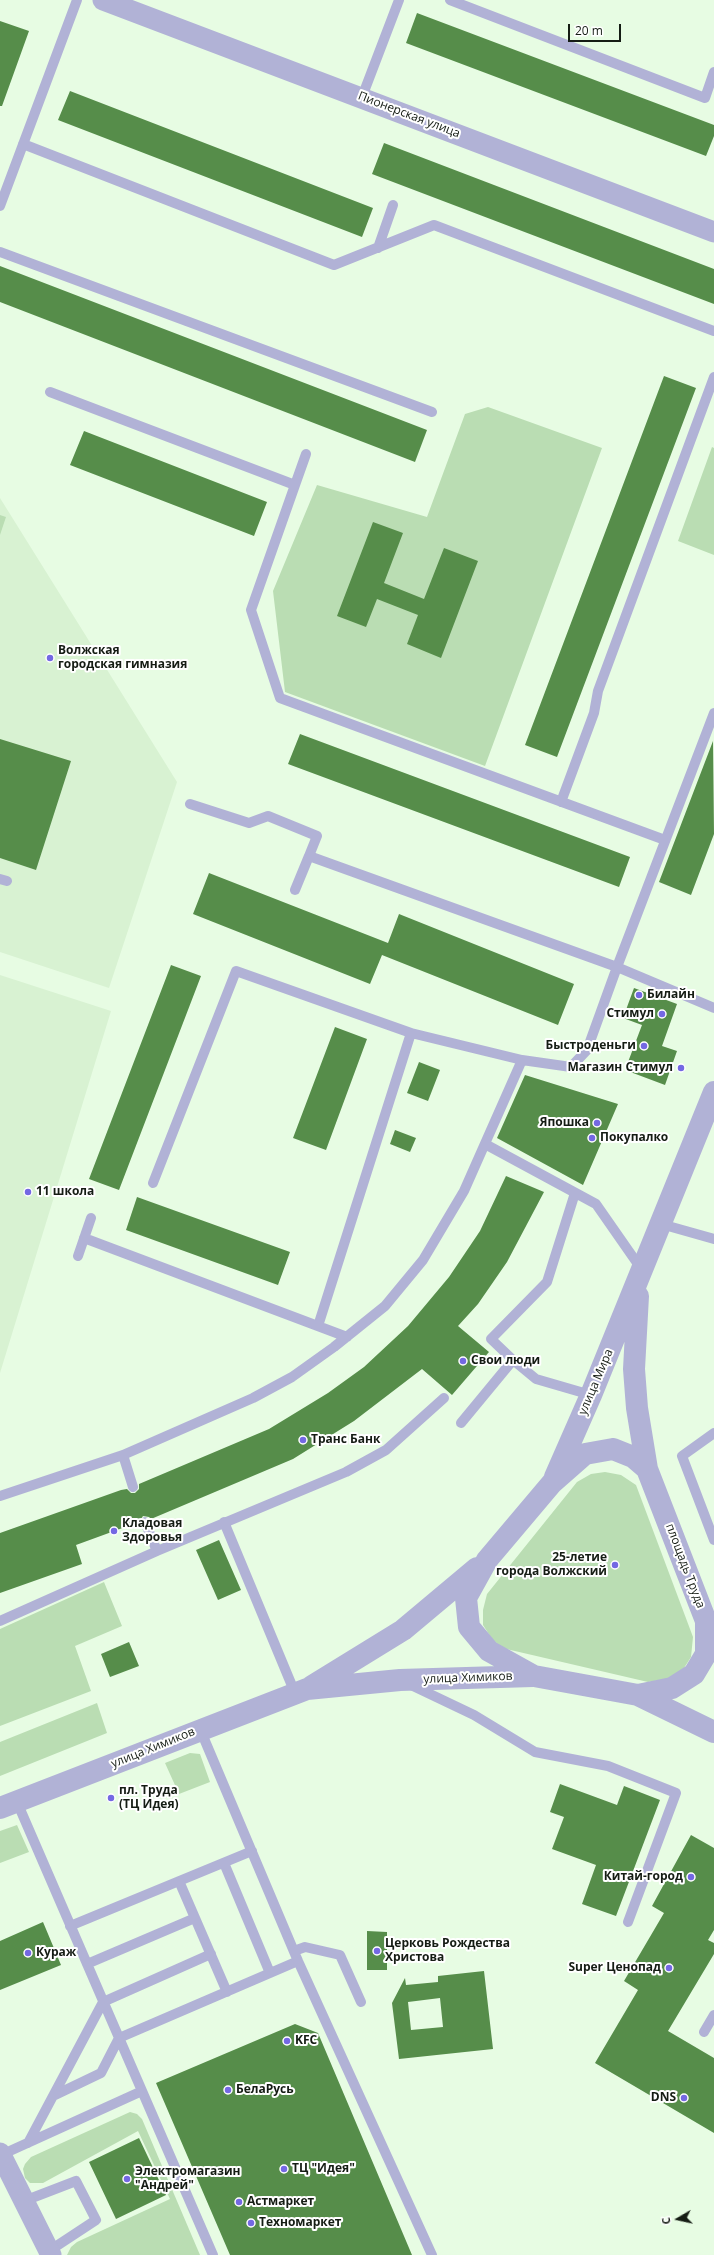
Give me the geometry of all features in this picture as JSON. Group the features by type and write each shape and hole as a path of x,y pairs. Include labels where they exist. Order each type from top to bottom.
{"street":[{"name":"Пионерская улица","path":"103,0 362,97 714,232"},
{"name":"улица Мира","path":"552,1484 591,1395 714,1092"},
{"name":"улица Мира","path":"640,1275 634,1369 637,1408 648,1470"},
{"name":"площадь Труда","path":"613,1450 633,1457 648,1470 710,1628 706,1654 694,1674 672,1688 638,1695 534,1676 490,1651 469,1626 466,1598 487,1560 552,1484 585,1454 613,1450"},
{"name":"улица Химиков","path":"8,1805 200,1729 301,1691 402,1630 487,1560"},
{"name":"улица Химиков","path":"301,1691 400,1680 534,1676"},
{"path":"638,1695 714,1732"},
{"path":"1,2154 50,2253"}],"lane":[{"path":"0,206 76,0"},
{"path":"362,97 399,0"},
{"path":"450,0 705,98 714,72"},
{"path":"23,144 334,265 434,225 714,332"},
{"path":"378,248 393,206"},
{"path":"0,252 432,412"},
{"path":"561,802 594,713 601,684 714,377"},
{"path":"50,392 295,485"},
{"path":"306,454 251,610 280,698 665,840"},
{"path":"153,1183 236,970 411,1033 522,1060 571,1067 587,1050 665,840 714,714"},
{"path":"190,804 249,823 268,816 317,836 295,890"},
{"path":"309,856 617,967 714,1008"},
{"path":"318,1326 411,1033"},
{"path":"0,1496 123,1455 253,1398 292,1377 347,1337 385,1306 423,1260 464,1191 522,1060"},
{"path":"485,1144 596,1204 640,1275"},
{"path":"575,1192 546,1282 491,1339 536,1379 591,1395"},
{"path":"78,1256 91,1218"},
{"path":"661,1224 714,1239"},
{"path":"84,1238 347,1337"},
{"path":"461,1423 513,1360"},
{"path":"0,1621 224,1522 346,1472 386,1450 444,1398"},
{"path":"714,1433 682,1456 714,1540"},
{"path":"123,1455 133,1487"},
{"path":"145,1522 157,1551"},
{"path":"224,1522 301,1691"},
{"path":"400,1680 474,1715 536,1752 608,1766 676,1793 628,1922"},
{"path":"200,1729 298,1961 432,2255"},
{"path":"8,1805 70,1926 213,2255"},
{"path":"70,1926 252,1851"},
{"path":"224,1863 270,1973"},
{"path":"179,1881 227,1992"},
{"path":"87,1964 195,1918"},
{"path":"294,1951 305,1947 340,1956 361,2002"},
{"path":"28,2143 103,2002 211,1954"},
{"path":"53,2096 101,2073 119,2038 298,1961"},
{"path":"704,2032 714,2015"},
{"path":"1,2154 142,2091"},
{"path":"24,2201 76,2181 80,2188 96,2220 50,2253"}],"shaded area":[{"path":"488,407 602,448 485,766 285,692 273,591 317,485 427,517 465,414"},
{"path":"712,447 714,448 714,555 678,541"},
{"name":"Волжская городская гимназия","path":"0,498 177,782 109,988 0,952"},
{"path":"0,515 6,517 0,535"},
{"name":"11 школа","path":"0,975 111,1011 0,1373"},
{"path":"605,1472 621,1475 636,1485 693,1637 691,1657 684,1668 668,1679 648,1682 502,1648 492,1639 483,1625 483,1610 487,1594 577,1482 591,1474"},
{"path":"104,1582 122,1626 75,1646 91,1691 0,1726 0,1629"},
{"path":"97,1703 107,1733 0,1776 0,1742"},
{"path":"190,1753 200,1754 210,1782 179,1794 165,1763"},
{"path":"17,1825 29,1852 0,1863 0,1831"},
{"path":"130,2112 137,2114 142,2119 200,2255 67,2255 71,2247 77,2242 170,2199 138,2131 43,2183 30,2183 25,2178 23,2169 31,2157"}],"building":[{"path":"417,13 714,125 714,136 706,156 406,43"},
{"path":"0,21 29,31 2,106 0,106"},
{"path":"70,91 373,208 362,237 58,120"},
{"path":"384,143 714,269 714,304 372,174"},
{"path":"0,266 427,430 415,462 0,302"},
{"path":"664,376 696,388 557,757 525,745"},
{"path":"84,431 267,502 254,536 70,465"},
{"path":"373,522 403,533 384,583 424,599 444,548 478,561 441,658 407,644 418,615 377,599 366,627 337,616"},
{"path":"300,734 630,857 619,887 288,764"},
{"path":"0,739 71,761 36,870 0,858"},
{"path":"713,741 714,834 691,895 659,882"},
{"path":"209,873 388,943 399,914 574,984 558,1025 382,955 370,984 193,914"},
{"path":"171,965 201,976 119,1190 89,1179"},
{"path":"634,988 677,1004 662,1046 677,1051 665,1085 625,1070 642,1025 623,1018"},
{"path":"335,1027 367,1039 326,1150 293,1138"},
{"path":"419,1062 440,1070 428,1101 407,1093"},
{"path":"525,1075 618,1104 583,1185 497,1138"},
{"path":"395,1130 416,1138 410,1152 390,1144"},
{"path":"506,1176 544,1192 507,1262 478,1304 458,1326 489,1352 452,1395 422,1369 354,1421 293,1459 151,1519 143,1516 139,1522 76,1545 82,1564 0,1593 0,1533 121,1490 127,1489 131,1493 135,1493 139,1489 139,1484 269,1429 328,1393 364,1367 408,1326 449,1277 480,1231"},
{"path":"137,1197 290,1252 278,1285 126,1230"},
{"path":"219,1540 241,1590 218,1600 196,1550"},
{"path":"129,1642 139,1666 110,1677 101,1654"},
{"path":"560,1784 617,1805 624,1786 660,1800 616,1916 582,1904 596,1865 552,1849 564,1817 550,1812"},
{"path":"691,1835 714,1848 714,1930 708,1940 714,1943 714,1954 668,2031 714,2058 714,2133 595,2063 638,1990 624,1981 664,1913 652,1906"},
{"name":"Кураж","path":"43,1922 61,1965 0,1990 0,1941"},
{"name":"Церковь Рождества Христова","path":"367,1931 387,1932 387,1970 367,1970"},
{"path":"484,1971 493,2049 399,2059 392,2003 405,1978 406,1985 438,1982 438,1976","holes":["440,1998 443,2027 411,2030 408,2002"]},
{"name":"ТЦ \"Идея\"","path":"295,2024 318,2033 412,2255 230,2255 156,2083"},
{"name":"Электромагазин \"Андрей\"","path":"139,2138 166,2195 116,2219 89,2162"}],"place":[{"name":"Волжская городская гимназия","path":"50,658"},
{"name":"Билайн","path":"639,995"},
{"name":"Стимул","path":"662,1014"},
{"name":"Быстроденьги","path":"644,1046"},
{"name":"Магазин Стимул","path":"681,1068"},
{"name":"Япошка","path":"597,1123"},
{"name":"Покупалко","path":"592,1138"},
{"name":"11 школа","path":"28,1192"},
{"name":"Свои люди","path":"463,1361"},
{"name":"Транс Банк","path":"303,1440"},
{"name":"Кладовая Здоровья","path":"114,1531"},
{"name":"25-летие города Волжский","path":"615,1565"},
{"name":"пл. Труда (ТЦ Идея)","path":"111,1798"},
{"name":"Китай-город","path":"691,1877"},
{"name":"Церковь Рождества Христова","path":"377,1951"},
{"name":"Кураж","path":"28,1953"},
{"name":"Super Ценопад","path":"669,1968"},
{"name":"KFC","path":"287,2041"},
{"name":"БелаРусь","path":"228,2090"},
{"name":"DNS","path":"684,2098"},
{"name":"ТЦ \"Идея\"","path":"284,2169"},
{"name":"Электромагазин \"Андрей\"","path":"127,2179"},
{"name":"Астмаркет","path":"239,2202"},
{"name":"Техномаркет","path":"251,2223"}]}
